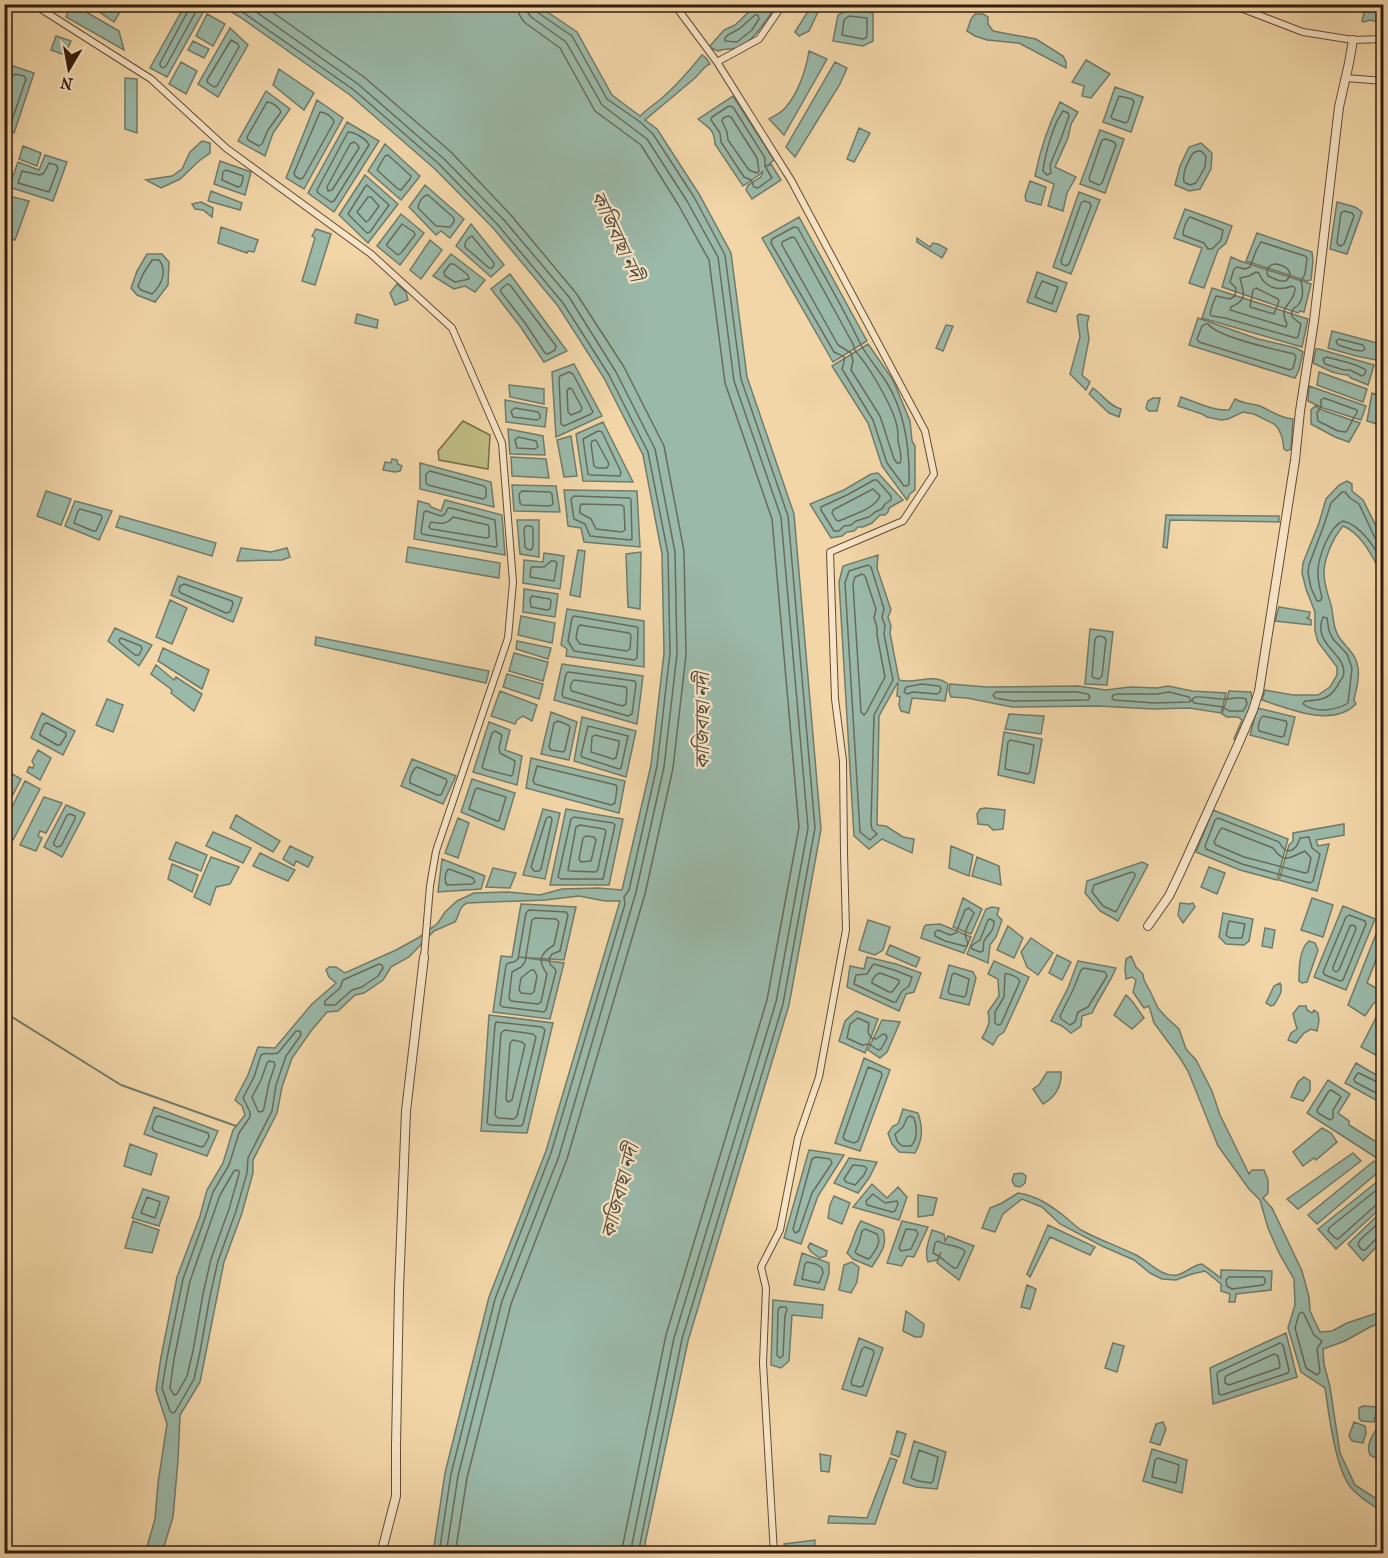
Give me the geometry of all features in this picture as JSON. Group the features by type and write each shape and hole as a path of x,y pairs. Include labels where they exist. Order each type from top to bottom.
{"street":[{"path":"33,4 151,79 225,148 371,254 452,328 502,443 513,582 508,638 436,851 430,886 406,1111 396,1496 379,1554"},
{"path":"674,4 717,62 791,180 926,431 934,474 903,521 830,552 835,699 843,761 846,930 819,1077 798,1138 780,1230 761,1268 766,1288 763,1363 774,1554"},
{"path":"717,62 759,39 783,4"},
{"path":"1230,4 1303,32 1353,40 1383,39"},
{"path":"1148,926 1177,880 1238,747 1258,691 1289,502 1314,321 1339,107 1353,40"},
{"path":"1346,78 1383,81"}],"shaded area":[{"path":"463,421 490,435 488,469 439,460 438,451"}],"water":[{"path":"1366,4 1383,5 1381,19 1378,22 1362,21"},
{"path":"70,5 74,5 119,31 124,50 66,17"},
{"path":"89,5 124,5 114,22"},
{"path":"185,5 206,7 167,77 150,68"},
{"name":"কাজিবাছা নদী","path":"219,5 537,5 577,32 612,95 640,116 673,88 702,55 710,64 645,120 657,129 699,194 731,253 747,377 794,514 821,829 789,1005 688,1341 643,1553 433,1553 445,1473 489,1297 546,1151 620,901 605,901 579,896 545,900 467,903 461,909 455,922 434,931 409,957 391,967 383,980 364,993 355,995 338,1011 327,1012 292,1058 282,1087 277,1113 253,1160 253,1173 242,1213 224,1262 200,1382 180,1415 173,1517 162,1553 145,1554 155,1519 167,1424 156,1390 177,1277 200,1216 207,1190 223,1163 233,1130 245,1115 242,1106 235,1100 248,1075 258,1047 275,1048 312,1004 336,983 329,977 326,970 329,967 336,967 345,973 396,950 418,938 438,923 445,912 457,901 474,893 508,892 540,895 562,889 622,890 651,765 664,653 662,554 643,455 604,378 558,306 494,229 435,169 350,95 240,17"},
{"path":"756,5 777,5 760,29 748,41 735,49 718,51 709,47 724,30 735,25"},
{"path":"812,5 824,5 819,10 809,31 799,36 795,32"},
{"path":"849,9 873,13 873,41 863,46 833,41 838,15"},
{"path":"207,14 225,24 213,46 196,36"},
{"path":"975,14 988,17 988,24 993,31 1036,39 1063,56 1066,68 1019,43 987,40 975,36 967,31"},
{"path":"230,28 248,45 218,97 198,84"},
{"path":"56,36 71,41 65,55 51,50"},
{"path":"193,41 209,49 204,58 188,50"},
{"path":"809,51 827,59 784,135 769,119 783,110 794,96 804,74"},
{"path":"1086,60 1110,74 1091,98 1082,96 1084,86 1072,82"},
{"path":"181,62 197,71 186,94 169,84"},
{"path":"835,62 847,68 840,84 795,157 786,147"},
{"path":"10,65 34,73 14,133 5,130 5,82"},
{"path":"279,69 314,93 304,110 273,85"},
{"path":"125,78 137,79 137,133 125,129"},
{"path":"1115,87 1143,97 1131,132 1103,122"},
{"path":"266,91 290,109 273,133 265,156 238,141"},
{"path":"733,96 774,160 765,167 771,164 781,180 752,199 746,190 748,185 761,177 763,171 743,186 715,144 712,131 698,119"},
{"path":"317,100 343,118 304,189 286,178"},
{"path":"1060,102 1078,112 1071,124 1068,138 1055,167 1076,177 1067,193 1063,211 1048,206 1054,184 1035,176 1045,138"},
{"path":"347,122 379,141 334,212 308,193"},
{"path":"859,128 870,133 854,162 847,159"},
{"path":"1100,130 1124,139 1105,193 1080,184"},
{"path":"202,141 210,143 210,153 180,179 161,188 146,180 172,176 182,169 190,152"},
{"path":"1201,143 1212,153 1211,169 1200,189 1189,191 1175,185 1180,166 1189,147"},
{"path":"385,144 420,176 401,200 368,171"},
{"path":"23,146 41,153 37,166 19,159"},
{"path":"45,155 67,162 53,201 9,187 18,162 39,170"},
{"path":"220,161 251,172 245,195 214,184"},
{"path":"365,175 398,204 368,243 339,215"},
{"path":"1030,181 1046,187 1041,205 1026,201 1025,196"},
{"path":"425,185 464,219 450,238 441,231 436,235 409,207"},
{"path":"211,191 242,203 240,210 208,201"},
{"path":"1079,192 1100,200 1071,274 1053,267"},
{"path":"5,195 29,201 15,240 5,237"},
{"path":"201,202 213,208 212,217 203,210 195,209 192,204"},
{"path":"1337,202 1355,207 1362,212 1347,254 1330,249"},
{"path":"1185,209 1232,226 1226,243 1218,250 1204,288 1189,283 1202,248 1174,238"},
{"path":"401,214 424,233 400,265 377,246"},
{"path":"799,217 867,341 833,362 762,238"},
{"path":"471,224 504,265 491,277 456,246"},
{"path":"221,227 258,240 254,252 248,251 247,253 218,243"},
{"path":"316,229 331,234 315,285 302,281 315,238 312,236"},
{"path":"1257,233 1312,252 1311,280 1307,281 1246,261"},
{"path":"917,238 930,247 933,243 947,249 942,258 917,242"},
{"path":"430,240 442,250 421,279 410,270"},
{"path":"147,254 162,254 169,262 168,285 155,302 137,295 131,288 137,271"},
{"path":"451,254 485,280 475,292 465,286 454,289 433,276"},
{"path":"1231,257 1311,284 1304,312 1298,313 1222,287"},
{"path":"1037,272 1067,283 1056,312 1027,302"},
{"path":"510,274 567,351 544,362 491,289"},
{"path":"397,284 406,292 408,300 395,305 390,293"},
{"path":"1212,288 1308,319 1302,347 1202,318"},
{"path":"357,314 378,320 377,328 355,323"},
{"path":"1079,314 1089,316 1087,324 1089,339 1082,375 1090,382 1086,390 1070,374 1080,337 1077,316"},
{"path":"1198,318 1303,352 1295,378 1189,345"},
{"path":"946,325 953,326 943,351 936,348"},
{"path":"1332,331 1381,344 1376,360 1328,348"},
{"path":"868,344 893,380 910,421 912,441 915,446 915,490 907,500 882,466 868,423 832,366"},
{"path":"1316,349 1374,365 1368,385 1348,375 1334,373 1313,363"},
{"path":"574,364 602,416 556,437 552,372"},
{"path":"1319,372 1367,389 1363,402 1317,385"},
{"path":"509,385 544,389 544,404 510,397"},
{"path":"1309,386 1366,406 1361,420 1308,401"},
{"path":"1093,388 1110,403 1121,409 1119,417 1109,413 1089,394"},
{"path":"1372,393 1383,397 1383,406 1377,424 1367,421"},
{"path":"1181,397 1223,410 1229,410 1235,399 1293,419 1291,449 1287,451 1284,449 1282,437 1274,424 1254,414 1243,412 1221,420 1207,417 1178,406"},
{"path":"1160,398 1157,411 1149,411 1146,408 1148,401"},
{"path":"505,400 547,408 545,427 506,422"},
{"path":"1315,406 1360,423 1349,442 1311,424 1311,410"},
{"path":"603,422 633,482 583,481 576,434"},
{"path":"508,429 543,436 545,455 510,454"},
{"path":"571,436 577,476 564,477 557,440"},
{"path":"511,457 546,459 549,478 512,476"},
{"path":"392,459 397,460 402,466 400,471 383,470 385,462 391,463"},
{"path":"420,463 491,482 494,507 420,489"},
{"path":"878,473 903,500 889,508 885,515 880,515 872,523 858,527 842,536 831,538 810,504 844,490 871,474"},
{"path":"1347,481 1352,484 1352,491 1363,500 1383,540 1383,576 1362,541 1343,526 1327,555 1324,577 1335,629 1357,663 1358,684 1354,700 1356,704 1335,715 1323,716 1298,712 1262,700 1265,690 1293,695 1318,695 1330,687 1337,675 1337,667 1318,642 1315,631 1315,612 1302,573 1303,563 1326,499 1339,485"},
{"path":"512,485 556,486 560,512 514,511"},
{"path":"564,490 637,491 640,547 584,542 581,528 568,526"},
{"path":"46,491 71,499 61,525 37,516"},
{"path":"445,500 502,515 505,555 414,539 418,501 441,511"},
{"path":"75,501 112,511 99,540 65,526"},
{"path":"1166,515 1279,516 1279,522 1170,520 1167,548 1163,547"},
{"path":"120,516 216,543 212,556 116,527"},
{"path":"517,520 539,520 539,557 520,554"},
{"path":"408,547 500,563 499,578 406,562"},
{"path":"241,548 271,552 287,548 290,557 282,560 237,561"},
{"path":"578,550 585,551 580,597 570,595"},
{"path":"641,552 640,609 628,607 626,554"},
{"path":"544,553 564,556 560,589 523,583 524,560 543,562"},
{"path":"878,555 877,568 891,610 888,617 899,680 936,679 948,684 945,701 912,698 909,713 901,711 900,697 897,696 898,682 879,716 877,825 886,826 903,837 914,839 912,853 882,839 869,849 854,836 839,582 843,566"},
{"path":"178,576 242,598 233,622 171,595"},
{"path":"524,589 558,594 555,617 523,612"},
{"path":"170,600 187,608 172,644 156,637"},
{"path":"1279,607 1310,612 1307,618 1311,620 1311,625 1275,621"},
{"path":"567,609 644,621 644,667 566,656 567,649 561,645"},
{"path":"521,616 555,623 552,643 518,635"},
{"path":"115,628 152,645 139,666 108,641"},
{"path":"1090,629 1113,632 1107,685 1085,684"},
{"path":"316,637 489,671 486,683 315,645"},
{"path":"517,641 551,648 548,659 516,649"},
{"path":"163,648 209,670 202,689 158,661"},
{"path":"514,653 548,662 543,681 509,671"},
{"path":"562,664 643,676 637,724 554,700"},
{"path":"156,665 174,680 176,677 202,694 194,711 151,674"},
{"path":"507,674 543,684 539,699 503,687"},
{"path":"950,684 987,687 1078,686 1106,690 1168,686 1192,691 1226,693 1221,713 1189,708 1012,707 951,697"},
{"path":"500,691 537,705 532,721 523,716 515,724 491,716"},
{"path":"1229,691 1251,692 1253,705 1238,741 1234,739 1242,720 1222,714"},
{"path":"107,699 123,705 113,732 96,725"},
{"path":"1257,708 1295,717 1288,745 1250,735"},
{"path":"551,712 577,722 569,760 541,754"},
{"path":"42,713 75,731 63,755 31,738"},
{"path":"1009,714 1044,716 1041,734 1005,729"},
{"path":"582,717 636,731 626,777 574,761"},
{"path":"489,722 510,730 505,750 522,756 517,785 473,772"},
{"path":"1004,732 1042,739 1034,783 998,775"},
{"path":"38,750 51,758 40,780 27,772 29,767 33,768 32,761"},
{"path":"531,758 625,781 619,813 526,788"},
{"path":"412,759 456,776 443,804 401,786"},
{"path":"7,771 21,779 5,810 5,776"},
{"path":"472,779 515,793 504,830 461,812"},
{"path":"25,781 40,789 13,840 5,831 5,821"},
{"path":"44,797 62,803 46,833 40,831 38,836 42,838 36,851 20,845"},
{"path":"66,805 85,813 62,857 44,847"},
{"path":"543,809 560,813 545,879 523,875"},
{"path":"566,809 623,819 609,885 550,885"},
{"path":"980,809 1005,810 1003,829 993,830 988,825 978,824 977,814"},
{"path":"1213,810 1288,839 1277,880 1240,870 1196,852"},
{"path":"236,815 280,841 273,852 230,828"},
{"path":"458,818 469,823 458,858 445,853"},
{"path":"1344,824 1344,835 1316,840 1318,846 1329,844 1317,891 1279,880 1289,845 1293,841 1293,833"},
{"path":"213,832 251,848 243,863 206,846"},
{"path":"176,842 207,855 201,871 169,859"},
{"path":"290,846 313,857 308,867 296,861 294,866 283,859"},
{"path":"951,846 973,855 969,876 949,868"},
{"path":"260,853 295,870 288,881 253,866"},
{"path":"211,857 239,867 230,884 216,887 210,905 194,897"},
{"path":"977,857 999,866 1001,885 972,876"},
{"path":"442,859 485,876 481,889 438,892"},
{"path":"1142,862 1148,865 1118,921 1100,911 1085,893 1087,881"},
{"path":"172,864 198,875 192,892 168,879"},
{"path":"1209,867 1225,873 1217,894 1201,887"},
{"path":"493,868 516,873 510,888 486,887"},
{"path":"963,898 982,909 971,934 953,927"},
{"path":"1312,898 1333,905 1323,937 1301,930"},
{"path":"1180,903 1193,903 1195,907 1183,923 1178,915"},
{"path":"521,904 576,907 564,960 518,957 564,963 550,1019 493,1012 501,956 512,957"},
{"path":"1343,906 1375,919 1346,990 1314,977"},
{"path":"999,908 997,915 1002,920 996,937 990,945 988,963 967,954 986,909"},
{"path":"1223,913 1253,919 1249,941 1244,945 1226,944 1219,937"},
{"path":"1382,919 1384,919 1383,953 1379,952 1367,983 1383,992 1383,996 1373,1004 1365,1016 1348,1005"},
{"path":"868,920 890,927 883,950 875,955 859,950"},
{"path":"940,924 971,937 964,953 921,938 926,925"},
{"path":"1008,926 1023,938 1014,958 997,950"},
{"path":"1265,928 1275,930 1272,948 1262,946"},
{"path":"1031,938 1053,953 1038,975 1027,967 1021,952"},
{"path":"1309,941 1315,943 1318,950 1307,982 1302,983 1299,981 1300,960 1303,949"},
{"path":"890,945 920,958 916,967 886,954"},
{"path":"1057,955 1071,962 1062,980 1049,973"},
{"path":"1131,956 1136,967 1143,974 1158,1008 1179,1029 1186,1049 1196,1060 1249,1174 1252,1170 1264,1170 1268,1180 1268,1193 1263,1198 1272,1208 1302,1271 1310,1311 1320,1332 1332,1331 1347,1323 1383,1311 1383,1322 1323,1349 1340,1453 1355,1485 1383,1503 1383,1512 1353,1490 1342,1470 1334,1442 1325,1388 1301,1372 1288,1328 1295,1305 1294,1279 1268,1228 1260,1200 1249,1189 1218,1146 1188,1071 1154,1023 1149,1006 1144,1008 1133,992 1136,980 1132,977 1126,979 1126,959"},
{"path":"867,957 921,973 914,992 906,994 899,1011 847,987 850,966 864,969"},
{"path":"994,961 1029,977 1004,1032 998,1036 993,1045 982,1038 989,1023 988,1012 999,996 998,979 988,974"},
{"path":"1078,961 1116,968 1092,1013 1082,1016 1081,1026 1071,1033 1051,1021 1068,988"},
{"path":"949,965 973,972 976,978 969,1005 940,998"},
{"path":"1280,983 1280,994 1271,1006 1266,1003 1274,986"},
{"path":"1126,995 1144,1018 1132,1029 1114,1015"},
{"path":"1383,1004 1383,1059 1361,1047"},
{"path":"1299,1006 1306,1006 1307,1010 1312,1013 1314,1010 1318,1013 1319,1021 1317,1031 1311,1029 1304,1033 1296,1043 1288,1040 1291,1033 1297,1029 1293,1014"},
{"path":"856,1011 878,1019 865,1053 839,1041 845,1021"},
{"path":"489,1015 553,1023 527,1133 481,1131"},
{"path":"882,1020 900,1022 887,1052 880,1058 868,1050"},
{"path":"864,1058 890,1070 860,1151 835,1143"},
{"path":"1356,1063 1383,1079 1383,1104 1345,1083"},
{"path":"1047,1072 1061,1072 1061,1077 1057,1091 1043,1104 1033,1089 1039,1085"},
{"path":"1304,1077 1310,1081 1310,1091 1303,1101 1291,1097 1298,1082"},
{"path":"1328,1080 1350,1094 1338,1113 1349,1121 1349,1125 1383,1146 1383,1162 1307,1113"},
{"path":"154,1107 218,1131 207,1156 144,1134"},
{"path":"903,1109 918,1113 920,1118 921,1138 915,1153 899,1152 892,1144 888,1133 893,1126 898,1124"},
{"path":"1322,1128 1331,1133 1337,1142 1316,1160 1314,1158 1303,1166 1293,1152"},
{"path":"130,1144 157,1154 151,1175 124,1166"},
{"path":"809,1150 844,1155 818,1196 801,1244 784,1238"},
{"path":"1353,1153 1361,1161 1298,1209 1287,1199"},
{"path":"849,1158 877,1162 858,1193 834,1183"},
{"path":"1374,1161 1383,1168 1317,1224 1308,1215"},
{"path":"1022,1173 1026,1176 1025,1183 1020,1187 1015,1186 1012,1181 1014,1174"},
{"path":"1383,1177 1383,1206 1336,1249 1318,1229"},
{"path":"872,1184 887,1198 898,1187 907,1197 899,1220 853,1207"},
{"path":"143,1189 169,1197 159,1226 132,1218"},
{"path":"1018,1193 1042,1201 1081,1230 1136,1255 1166,1274 1177,1275 1202,1264 1221,1278 1221,1270 1272,1271 1271,1290 1236,1294 1235,1302 1229,1302 1230,1294 1221,1291 1221,1284 1205,1271 1176,1280 1162,1279 1134,1260 1060,1224 1042,1207 1022,1199 1003,1214 995,1232 982,1228 990,1208"},
{"path":"918,1195 937,1198 933,1215 918,1217"},
{"path":"834,1196 850,1203 842,1224 828,1218"},
{"path":"1383,1210 1383,1240 1363,1261 1348,1244"},
{"path":"133,1221 159,1230 152,1253 125,1248"},
{"path":"861,1221 883,1230 884,1245 872,1267 853,1259 847,1253"},
{"path":"902,1221 928,1227 914,1257 907,1256 902,1266 887,1263"},
{"path":"1048,1225 1095,1247 1090,1255 1050,1237 1030,1277 1027,1274"},
{"path":"932,1230 944,1234 945,1241 948,1236 974,1246 959,1280 937,1263 941,1252 937,1260 928,1262 928,1242"},
{"path":"810,1243 827,1251 826,1256 820,1258 811,1252 808,1247"},
{"path":"802,1253 829,1263 829,1274 824,1290 794,1285"},
{"path":"852,1262 859,1267 857,1282 851,1293 839,1290 844,1265"},
{"path":"1027,1285 1036,1289 1030,1309 1021,1307"},
{"path":"773,1300 823,1305 822,1318 792,1315 789,1361 781,1368 771,1365"},
{"path":"906,1311 924,1324 921,1337 915,1337 903,1331"},
{"path":"1286,1333 1297,1377 1213,1404 1210,1368"},
{"path":"859,1338 883,1348 866,1396 842,1389"},
{"path":"1113,1343 1124,1346 1117,1372 1105,1368"},
{"path":"1377,1407 1374,1422 1361,1421 1359,1408"},
{"path":"1383,1418 1383,1455 1375,1457 1370,1455 1369,1445"},
{"path":"1163,1422 1166,1429 1160,1445 1150,1442 1156,1424"},
{"path":"1354,1422 1365,1426 1366,1433 1363,1443 1352,1441 1349,1436"},
{"path":"897,1431 906,1434 899,1457 891,1454"},
{"path":"914,1441 946,1452 937,1489 903,1483"},
{"path":"1152,1449 1187,1460 1182,1493 1143,1481"},
{"path":"820,1454 831,1456 829,1472 821,1471"},
{"path":"890,1458 897,1460 875,1524 828,1523 829,1516 867,1518"},
{"path":"815,1540 814,1553 786,1553 784,1544"}],"waterway":[{"path":"4,1012 121,1085 236,1126"}]}
